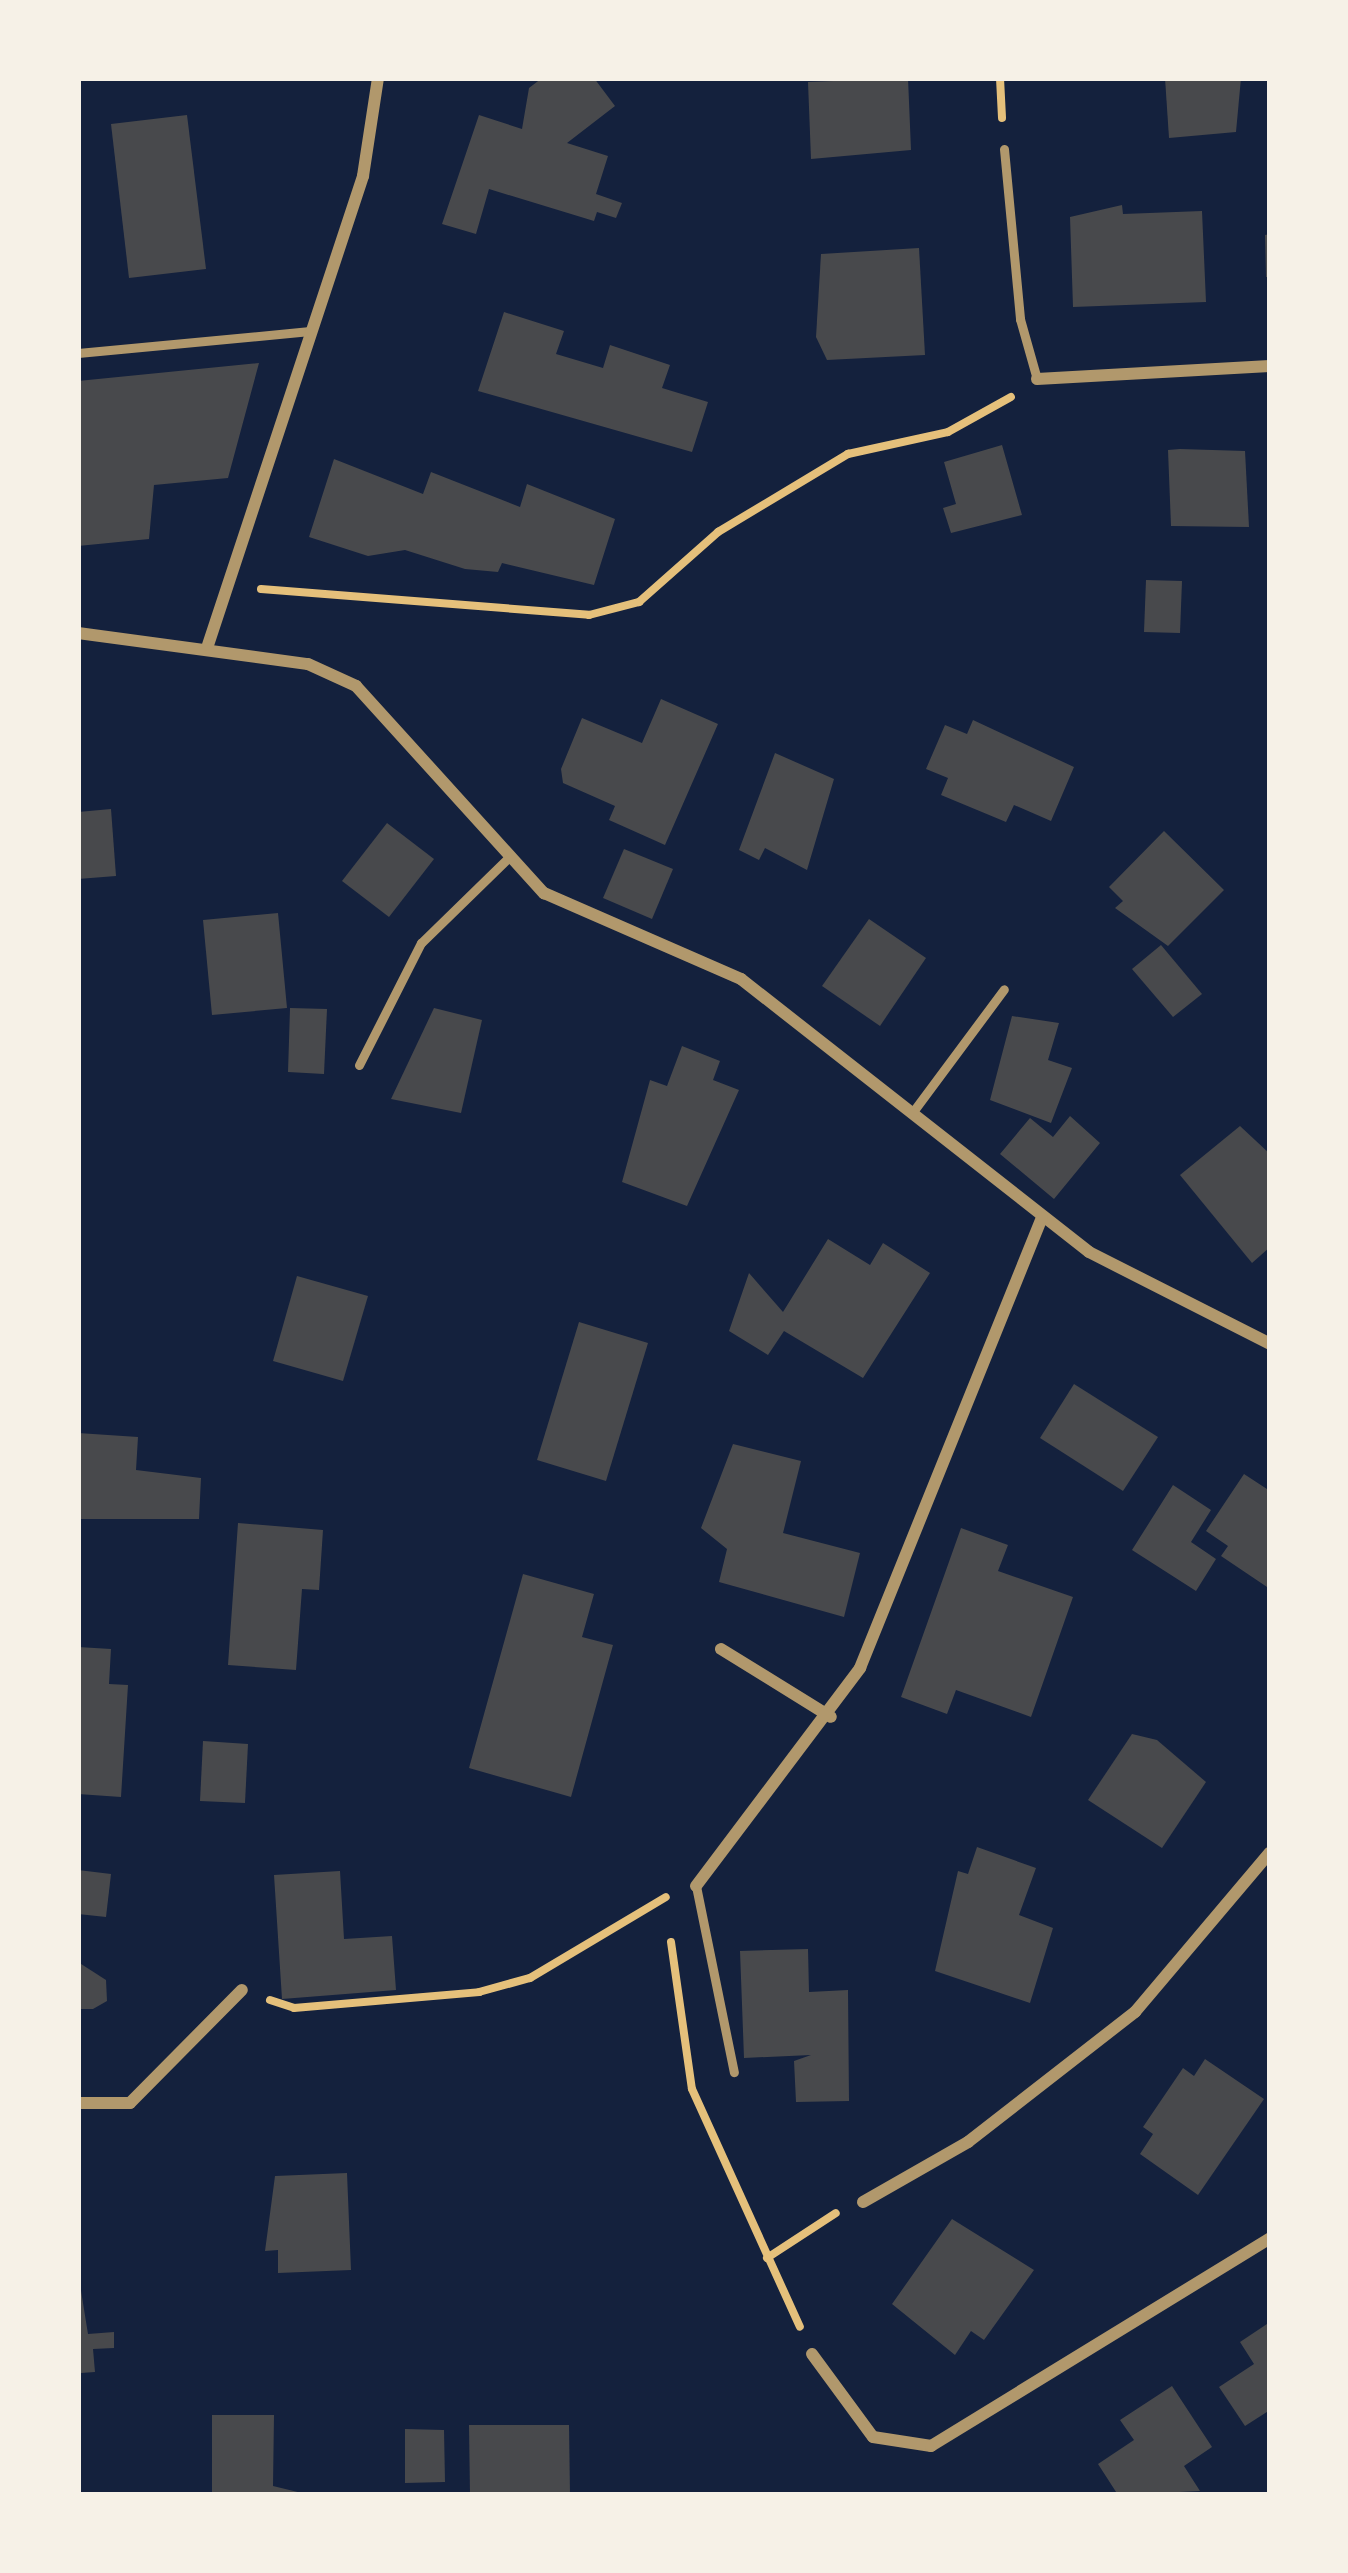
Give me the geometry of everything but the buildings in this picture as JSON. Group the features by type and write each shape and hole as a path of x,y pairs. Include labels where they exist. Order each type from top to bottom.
{"street":[{"path":"208,645 363,176 378,78"},
{"path":"1037,379 1270,366"},
{"path":"78,633 208,645 308,664 356,686 544,893 741,979 1042,1218 1270,1344"},
{"path":"695,1886 831,1717 886,1607 1042,1218"},
{"path":"721,1648 831,1717"},
{"path":"862,2202 968,2142 1136,2012 1224,1920 1270,1852"},
{"path":"78,2103 130,2103 242,1990"},
{"path":"812,2354 873,2437 931,2446 1270,2238"}],"lane":[{"path":"1004,148 1020,319 1037,379"},
{"path":"78,353 310,331"},
{"path":"359,1065 422,943 508,858"},
{"path":"912,1113 1004,988"},
{"path":"695,1886 734,2072"}],"path":[{"path":"229,585 589,615 639,602 718,532 848,454 948,432 1037,379"},
{"path":"242,1990 294,2008 479,1992 530,1978 623,1912 695,1886"},
{"path":"695,1886 670,1939 679,2039 767,2258 812,2354"},
{"path":"767,2258 862,2202"}]}
